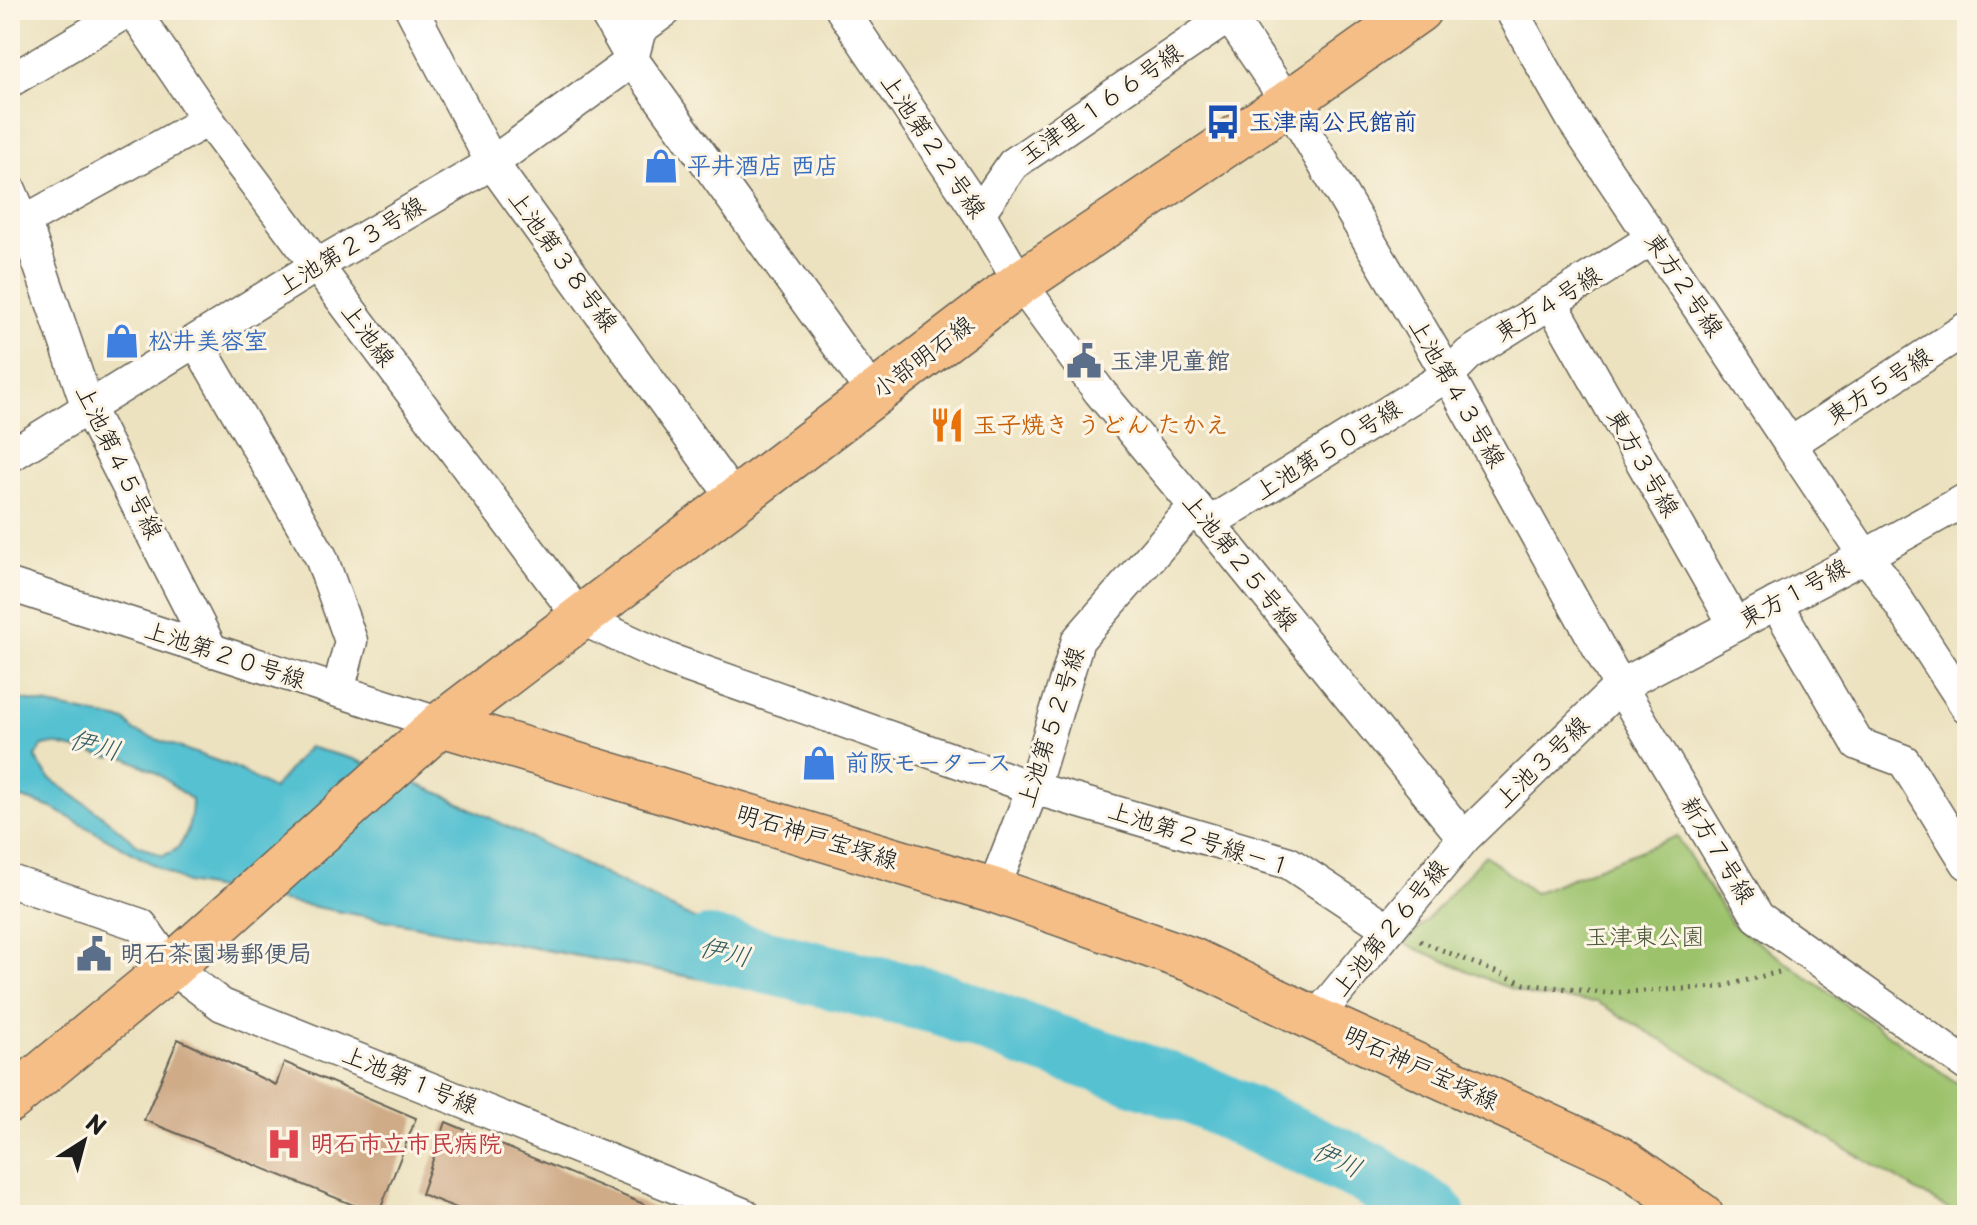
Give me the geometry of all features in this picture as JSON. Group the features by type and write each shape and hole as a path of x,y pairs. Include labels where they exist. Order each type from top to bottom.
{"main road":[{"name":"小部明石線","path":"435,729 1020,283 1288,103 1419,10"},
{"name":"明石神戸宝塚線","path":"435,729 993,890 1192,960 1619,1158 1701,1215"},
{"path":"10,1100 171,967 435,729"}],"street":[{"name":"上池第３８号線","path":"412,10 492,163 735,500"},
{"path":"604,10 632,59 874,395"},
{"path":"632,59 640,29 666,10"},
{"name":"上池第２２号線","path":"842,10 979,213 1020,283"},
{"name":"東方２号線","path":"1511,10 1573,120 1967,707"},
{"name":"玉津里１６６号線","path":"979,213 1013,164 1233,13"},
{"name":"上池第４３号線","path":"1233,13 1448,375 1620,686"},
{"path":"10,81 143,14"},
{"name":"上池線","path":"143,14 208,120 580,618"},
{"name":"上池第２３号線","path":"10,456 316,266 492,163 632,59"},
{"path":"21,236 208,120"},
{"name":"上池第４５号線","path":"10,190 21,236 88,408 212,651"},
{"name":"東方４号線","path":"1448,375 1469,354 1653,238"},
{"name":"上池第２５号線","path":"1020,283 1099,391 1464,838"},
{"name":"東方３号線","path":"1551,302 1735,625"},
{"name":"東方５号線","path":"1790,444 1967,328"},
{"path":"196,341 321,557 351,641 338,691"},
{"name":"上池第５０号線","path":"1202,515 1448,375"},
{"name":"東方１号線","path":"1620,686 1967,499"},
{"name":"上池第５２号線","path":"993,890 1033,788 1078,640 1202,515"},
{"name":"上池第２０号線","path":"10,585 338,691 435,729"},
{"path":"1776,603 1858,744 1904,761 1967,863"},
{"name":"上池第２号線－１","path":"580,618 670,660 1033,788 1289,863 1389,929"},
{"name":"上池３号線","path":"1464,838 1620,686"},
{"name":"新方７号線","path":"1620,686 1758,917 1967,1065"},
{"name":"上池第２６号線","path":"1315,1019 1464,838"},
{"name":"上池第１号線","path":"10,881 141,925 171,967 222,1005 745,1215"}],"path":[{"path":"1389,929 1525,984 1606,993 1720,987 1821,961"}],"green space":[{"name":"玉津東公園","path":"1677,836 1732,924 1967,1090 1967,1215 1958,1215 1597,1002 1532,996 1405,944 1485,855 1534,893"}],"water":[{"path":"10,697 126,721 134,731 234,767 273,789 308,747 354,759 442,794 884,1013 186,883 52,808 10,794","holes":["54,744 110,757 118,754 154,771 192,800 186,834 175,850 163,856 138,845 49,778 35,757 43,746"]}],"building":[{"path":"178,1039 276,1085 284,1062 416,1118 378,1215 144,1120"},
{"path":"446,1122 658,1210 656,1215 474,1215 421,1194"}],"waterway":[{"name":"伊川","path":"708,948 940,1003 1037,1040 1192,1092 1368,1173 1434,1215"}],"place":[{"name":"玉津南公民館前","path":"1223,122"},
{"name":"平井酒店 西店","path":"661,166"},
{"name":"松井美容室","path":"122,341"},
{"name":"玉津児童館","path":"1084,361"},
{"name":"玉子焼き うどん たかえ","path":"947,425"},
{"name":"前阪モータース","path":"819,763"},
{"name":"明石茶園場郵便局","path":"94,954"},
{"name":"明石市立市民病院","path":"284,1144"}]}
